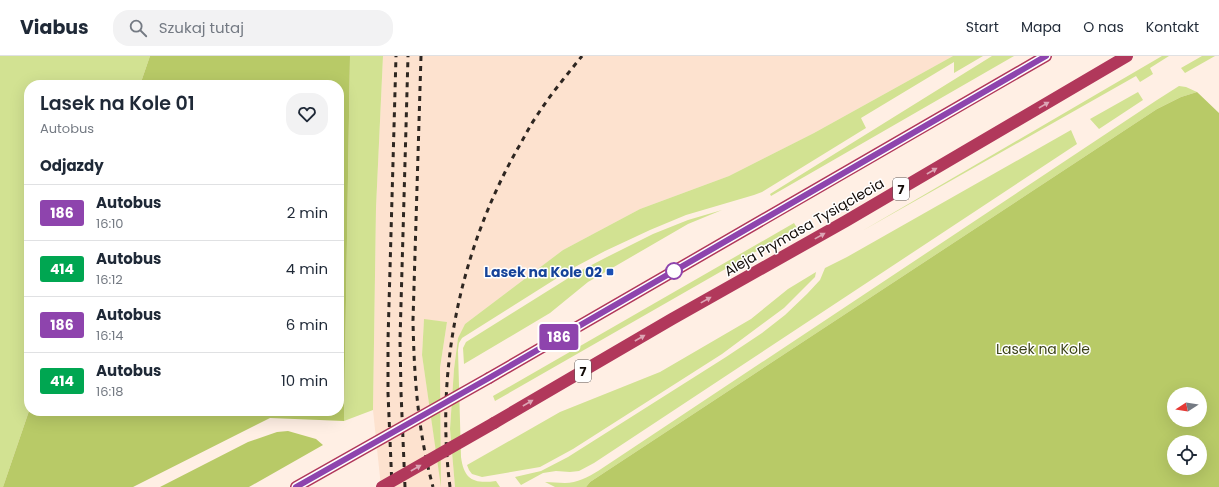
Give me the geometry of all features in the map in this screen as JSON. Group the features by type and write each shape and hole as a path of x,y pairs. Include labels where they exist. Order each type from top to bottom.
{"main road":[{"name":"Aleja Prymasa Tysiąclecia","path":"296,487 489,378 1046,56"},
{"name":"Aleja Prymasa Tysiąclecia","path":"382,487 672,319 846,222 1127,56"}],"shaded area":[{"path":"383,56 953,56 814,133 729,176 640,209 563,250 465,324 458,338 454,369 450,429 455,487 381,487 373,410 376,208","holes":["424,320 447,322 440,368 441,484 422,355"]}],"green space":[{"path":"0,56 150,56 142,80 24,80 24,416 27,416 3,487 0,487"},
{"path":"150,56 350,56 344,421 270,418 133,487 3,487 27,416 344,416 344,80 142,80"},
{"path":"350,56 383,56 376,208 373,410 344,421"},
{"path":"953,56 983,56 954,73 954,62 861,118 866,128 762,192 686,215 605,251 573,268 462,338 459,343 458,350 462,465 471,479 482,482 496,481 500,487 455,487 450,429 454,369 458,338 465,324 563,250 640,209 729,176 814,133"},
{"path":"992,56 1014,56 771,196 770,194"},
{"path":"1162,56 1169,56 1150,68 1153,74 1140,82 1136,76 862,231"},
{"path":"1202,56 1215,56 1185,73 1181,68"},
{"path":"1179,86 1186,87 1197,92 1181,97 1157,109 590,482 586,487 555,487 545,482 574,482 598,471"},
{"path":"1138,92 1143,100 1099,129 1090,119"},
{"name":"Lasek na Kole","path":"1197,92 1219,113 1219,487 586,487 590,482 1157,109 1181,97"},
{"path":"1071,130 1077,144 594,463 579,471 556,471 543,473 521,485 515,477 541,471 568,457 762,333 785,315 807,294 820,280 825,268"},
{"path":"722,210 688,224 588,282 550,313 464,364 463,348 466,342 578,272 653,234 688,220"},
{"path":"794,223 797,228 495,401 493,396"},
{"path":"816,272 815,277 784,308 722,354 573,449 540,467 482,477 472,474 469,470 467,465 560,412 660,372 751,319 788,289"},
{"path":"424,319 447,322 440,368 441,487 422,355"},
{"path":"288,431 316,439 323,445 249,487 160,487 248,442 277,432"}],"railway":[{"path":"392,487 388,393 388,340 396,56"},
{"path":"405,487 400,340 408,56"},
{"path":"421,56 413,320 420,425 433,487"},
{"path":"450,487 446,443 446,399 450,356 457,312 467,270 481,228 498,187 518,148 541,109 582,56"}],"bus line":[{"name":"186","path":"296,487 489,378 1046,56"}],"place":[{"name":"Lasek na Kole 02","path":"610,272"}]}
